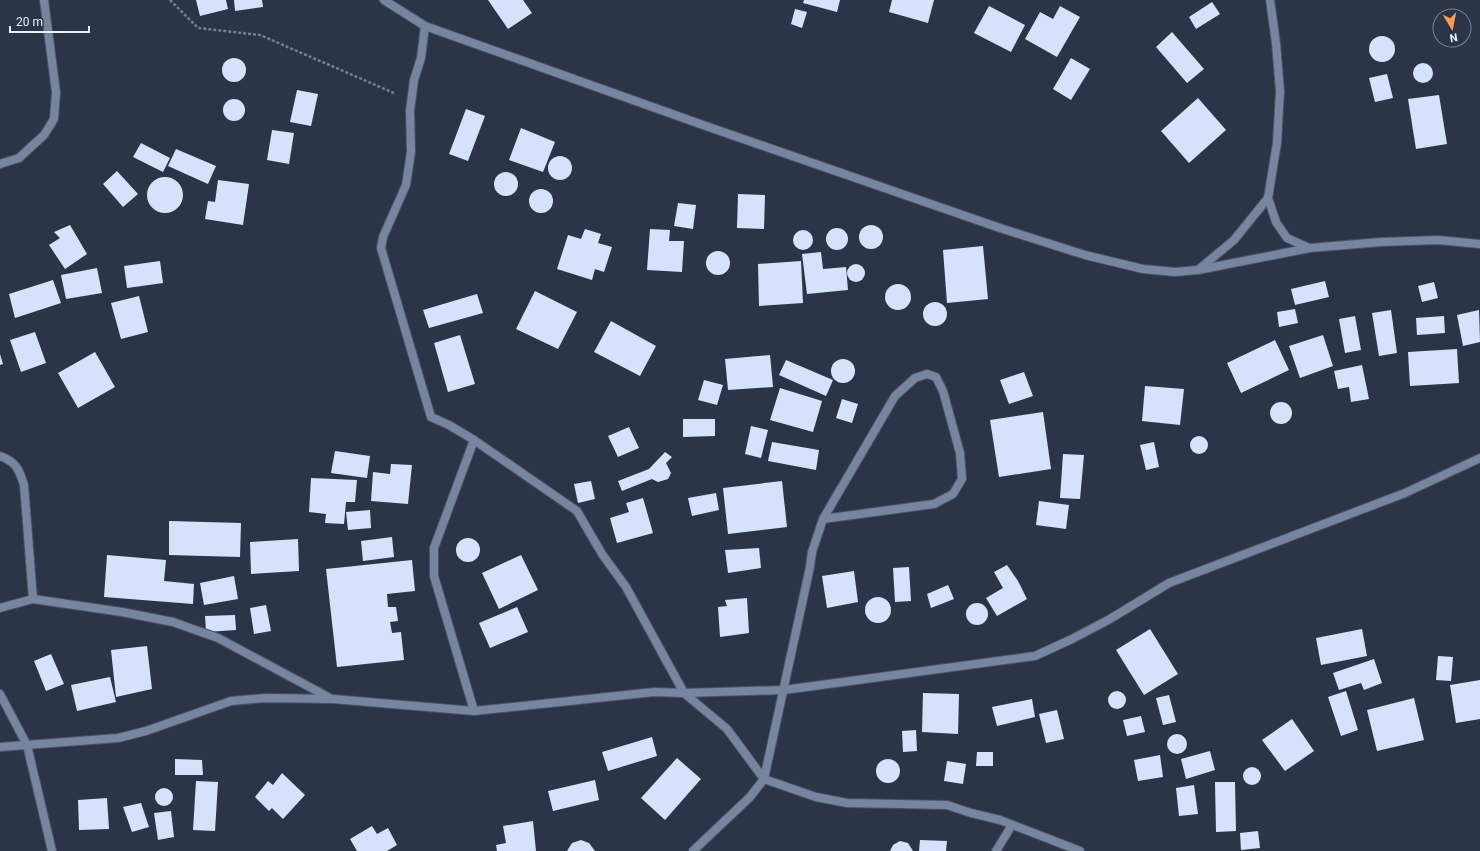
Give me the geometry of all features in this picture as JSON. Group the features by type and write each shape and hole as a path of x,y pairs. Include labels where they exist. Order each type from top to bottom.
{"street":[{"path":"0,164 19,158 44,135 54,119 56,92 44,0"},
{"path":"384,0 425,26 703,125 1035,239 1085,255 1143,268 1175,272 1198,270 1310,248 1381,242 1438,240 1480,244"},
{"path":"1270,0 1276,43 1280,91 1277,143 1268,198 1276,222 1287,238 1310,248"},
{"path":"425,26 421,58 414,80 410,111 412,152 406,185 385,232 381,248 431,417 449,425 474,440 578,511 602,554 626,587 684,693 727,729 764,779 816,797 847,803 947,805 1012,825 1080,851"},
{"path":"1198,270 1234,240 1268,198"},
{"path":"693,851 750,797 764,779 812,552 824,519 895,396 915,378 927,374 936,378 946,400 960,453 962,479 953,494 934,504 824,519"},
{"path":"474,440 434,548 434,576 474,711"},
{"path":"0,456 10,460 19,471 24,485 33,599"},
{"path":"0,747 118,738 146,731 231,701 266,698 333,699 474,711 654,692 684,693 784,690 1035,656 1110,619 1169,583 1405,493 1480,458"},
{"path":"0,608 33,599 122,612 172,622 218,638 333,699"},
{"path":"0,694 27,745 52,851"},
{"path":"996,851 1012,825"}],"path":[{"path":"170,0 198,28 260,35 401,96 410,111"}],"building":[{"path":"196,0 226,0 228,9 200,16"},
{"path":"234,0 262,0 263,7 235,11"},
{"path":"488,0 523,0 532,13 508,29"},
{"path":"804,0 840,0 837,12 803,3"},
{"path":"892,0 934,0 928,23 889,12"},
{"path":"1212,2 1220,14 1196,29 1189,17"},
{"path":"989,6 1025,25 1011,52 974,33"},
{"path":"1060,6 1080,17 1057,57 1025,39 1040,12 1053,19"},
{"path":"795,9 807,12 802,28 791,24"},
{"path":"1172,32 1204,69 1187,83 1156,47"},
{"path":"1382,36 1391,40 1395,49 1391,58 1382,62 1373,58 1369,49 1373,40"},
{"path":"234,58 243,61 246,70 243,79 234,82 225,79 222,70 225,61"},
{"path":"1071,58 1090,69 1071,100 1053,89"},
{"path":"1419,63 1427,63 1433,69 1433,77 1427,83 1419,83 1413,77 1413,69"},
{"path":"1387,74 1393,98 1375,102 1369,78"},
{"path":"297,90 318,94 311,126 290,122"},
{"path":"1439,95 1447,144 1416,149 1408,99"},
{"path":"1198,98 1226,130 1189,163 1161,131"},
{"path":"234,99 238,100 244,106 244,114 238,120 234,121 230,120 224,114 223,110 224,106 230,100"},
{"path":"466,109 485,116 468,161 449,154"},
{"path":"521,128 555,142 543,172 509,160"},
{"path":"272,130 294,133 289,164 267,160"},
{"path":"141,143 170,158 163,172 133,157"},
{"path":"176,149 216,166 208,184 168,166"},
{"path":"560,156 569,159 572,168 569,177 560,180 551,177 548,168 551,159"},
{"path":"117,171 138,194 123,207 103,184"},
{"path":"506,172 515,175 518,184 515,193 506,196 497,193 494,184 497,175"},
{"path":"169,177 178,182 182,188 182,202 178,208 169,213 161,213 152,208 148,202 147,191 152,182 158,178"},
{"path":"218,180 249,184 243,225 205,219 208,201 215,202"},
{"path":"541,189 550,192 553,201 550,210 541,213 532,210 529,201 532,192"},
{"path":"738,194 765,195 764,229 737,228"},
{"path":"678,203 696,205 693,229 674,226"},
{"path":"70,225 87,254 65,269 49,245 60,238 54,232"},
{"path":"871,225 880,228 883,237 880,246 871,249 862,246 859,237 862,228"},
{"path":"837,228 845,231 848,239 845,247 837,250 829,247 826,239 829,231"},
{"path":"585,229 601,234 598,243 612,247 604,272 595,269 592,280 557,269 568,235 581,239"},
{"path":"650,229 670,230 669,241 684,241 682,272 647,270"},
{"path":"799,230 807,230 813,236 813,244 807,250 799,250 793,244 793,236"},
{"path":"983,246 988,299 947,303 943,250"},
{"path":"718,251 727,254 730,263 727,272 718,275 709,272 706,263 709,254"},
{"path":"821,252 823,269 846,267 848,290 807,294 802,254"},
{"path":"160,261 163,283 127,288 124,266"},
{"path":"801,261 803,303 759,306 758,264"},
{"path":"856,264 862,267 865,273 862,279 856,282 850,279 847,273 850,267"},
{"path":"97,268 102,293 66,299 61,275"},
{"path":"53,280 61,303 15,318 9,294"},
{"path":"1325,281 1329,297 1295,305 1291,289"},
{"path":"1434,282 1438,298 1422,302 1418,286"},
{"path":"898,284 908,287 911,297 908,307 898,310 888,307 885,297 888,287"},
{"path":"535,291 577,312 558,349 516,329"},
{"path":"477,294 483,313 429,328 423,310"},
{"path":"139,296 148,332 121,339 111,303"},
{"path":"935,302 944,305 947,314 944,323 935,326 926,323 923,314 926,305"},
{"path":"1295,309 1298,323 1279,327 1277,312"},
{"path":"1391,310 1397,353 1379,356 1372,313"},
{"path":"1479,310 1480,342 1463,346 1457,315"},
{"path":"1355,316 1361,350 1345,353 1339,319"},
{"path":"1444,316 1445,333 1417,335 1416,318"},
{"path":"611,321 656,346 640,376 594,352"},
{"path":"35,332 46,363 21,372 10,340"},
{"path":"460,335 475,384 448,392 434,343"},
{"path":"1323,335 1333,366 1300,378 1289,346"},
{"path":"1275,340 1289,370 1241,393 1227,363"},
{"path":"1457,349 1459,383 1410,386 1408,352"},
{"path":"95,352 115,387 78,408 58,373"},
{"path":"0,354 3,364 0,365"},
{"path":"770,355 773,387 728,390 725,359"},
{"path":"843,359 852,362 855,371 852,380 843,383 834,380 831,371 834,362"},
{"path":"786,360 833,380 826,396 779,375"},
{"path":"1362,365 1369,399 1351,402 1349,387 1338,389 1334,371"},
{"path":"1024,372 1033,396 1009,404 1000,380"},
{"path":"704,380 723,385 717,405 698,400"},
{"path":"1145,386 1184,389 1180,425 1142,421"},
{"path":"780,388 822,401 813,432 770,420"},
{"path":"842,399 858,404 852,423 836,418"},
{"path":"1281,402 1289,405 1292,413 1289,421 1281,424 1273,421 1270,413 1273,405"},
{"path":"1043,412 1051,469 999,477 990,420"},
{"path":"683,419 715,419 715,436 683,437"},
{"path":"751,426 768,430 761,458 745,454"},
{"path":"629,427 639,448 618,457 608,436"},
{"path":"1195,436 1203,436 1208,441 1206,452 1203,454 1195,454 1190,449 1190,441"},
{"path":"772,442 819,450 816,470 768,461"},
{"path":"1154,442 1159,467 1146,470 1140,445"},
{"path":"335,451 370,456 367,478 331,473"},
{"path":"665,452 672,457 666,463 671,473 668,479 658,482 652,479 622,491 618,481 649,469"},
{"path":"1063,454 1084,455 1080,499 1060,498"},
{"path":"391,464 412,465 408,504 371,501 373,472 390,474"},
{"path":"311,478 357,480 355,502 346,502 344,524 325,523 326,514 309,512"},
{"path":"591,481 595,499 578,503 574,484"},
{"path":"782,481 787,527 728,534 723,488"},
{"path":"716,493 719,510 692,516 688,498"},
{"path":"643,498 653,533 617,543 610,518 629,512 626,503"},
{"path":"1039,501 1069,505 1066,529 1036,525"},
{"path":"370,510 371,528 348,530 346,512"},
{"path":"169,521 241,523 240,557 169,555"},
{"path":"392,537 394,557 363,561 361,541"},
{"path":"468,538 477,541 480,550 477,559 468,562 459,559 456,550 459,541"},
{"path":"298,539 299,571 251,574 250,542"},
{"path":"759,548 761,568 728,573 725,550"},
{"path":"107,555 166,560 164,581 194,584 193,604 104,597"},
{"path":"521,555 538,590 499,609 482,573"},
{"path":"412,560 415,591 387,594 388,607 396,607 398,621 390,622 392,633 401,632 404,660 337,667 326,569"},
{"path":"1007,565 1018,581 1027,599 997,616 986,598 1003,588 994,572"},
{"path":"909,567 911,601 895,602 893,568"},
{"path":"854,571 858,602 827,608 822,576"},
{"path":"234,576 238,599 204,605 200,583"},
{"path":"948,585 954,599 931,608 927,594"},
{"path":"878,597 887,601 891,610 887,619 878,623 869,619 865,610 869,601"},
{"path":"747,598 749,633 720,637 718,607 727,606 725,600"},
{"path":"977,603 985,606 988,614 985,622 977,625 969,622 966,614 969,606"},
{"path":"266,605 271,631 254,634 250,608"},
{"path":"517,607 528,632 490,648 479,623"},
{"path":"235,615 236,630 206,632 205,616"},
{"path":"1150,629 1178,674 1144,695 1116,650"},
{"path":"1362,629 1367,656 1321,665 1316,638"},
{"path":"147,646 152,689 116,697 111,650"},
{"path":"51,654 64,684 46,691 34,661"},
{"path":"1438,656 1453,657 1451,681 1436,680"},
{"path":"1374,659 1382,683 1364,690 1361,683 1339,690 1333,673"},
{"path":"110,677 116,702 77,711 71,685"},
{"path":"1480,680 1480,719 1456,723 1450,685"},
{"path":"1117,691 1123,694 1126,700 1123,706 1117,709 1111,706 1108,700 1111,694"},
{"path":"1346,691 1358,730 1341,736 1328,697"},
{"path":"923,693 959,694 958,734 922,732"},
{"path":"1169,695 1176,722 1163,725 1156,698"},
{"path":"1414,698 1424,740 1377,751 1367,710"},
{"path":"1032,699 1035,717 997,726 992,707"},
{"path":"1057,710 1064,739 1046,743 1039,714"},
{"path":"1141,716 1145,732 1127,736 1123,720"},
{"path":"1292,719 1314,751 1285,771 1262,740"},
{"path":"916,730 917,751 903,752 902,731"},
{"path":"1173,734 1181,734 1187,740 1187,748 1181,754 1173,754 1167,748 1167,740"},
{"path":"652,737 657,756 608,771 602,752"},
{"path":"1210,751 1215,770 1186,779 1181,759"},
{"path":"977,752 993,752 993,766 976,766"},
{"path":"1160,755 1163,777 1138,781 1134,760"},
{"path":"677,758 701,779 665,820 641,798"},
{"path":"175,759 202,760 203,775 175,775"},
{"path":"888,759 897,762 900,771 897,780 888,783 879,780 876,771 879,762"},
{"path":"947,761 966,764 963,784 944,781"},
{"path":"1252,767 1256,768 1260,772 1260,780 1256,784 1252,785 1248,784 1244,780 1243,776 1244,772 1248,768"},
{"path":"282,773 305,795 283,819 272,808 269,811 255,797 268,781 273,785"},
{"path":"595,780 599,800 553,811 548,791"},
{"path":"196,781 218,782 215,831 193,830"},
{"path":"1215,782 1235,782 1236,831 1216,832"},
{"path":"1194,785 1198,814 1179,816 1176,788"},
{"path":"164,788 170,791 173,797 170,803 164,806 158,803 155,797 158,791"},
{"path":"107,798 109,829 79,830 78,800"},
{"path":"141,803 149,827 132,832 123,807"},
{"path":"171,811 174,837 158,840 154,813"},
{"path":"533,821 536,851 497,851 496,845 506,843 503,826"},
{"path":"372,826 377,834 388,828 397,845 387,851 357,851 350,839"},
{"path":"1258,831 1260,848 1241,850 1240,833"},
{"path":"581,840 589,843 595,851 567,851 572,843"},
{"path":"920,840 947,841 946,851 919,851"},
{"path":"900,841 908,843 913,851 890,851 893,845"}]}
